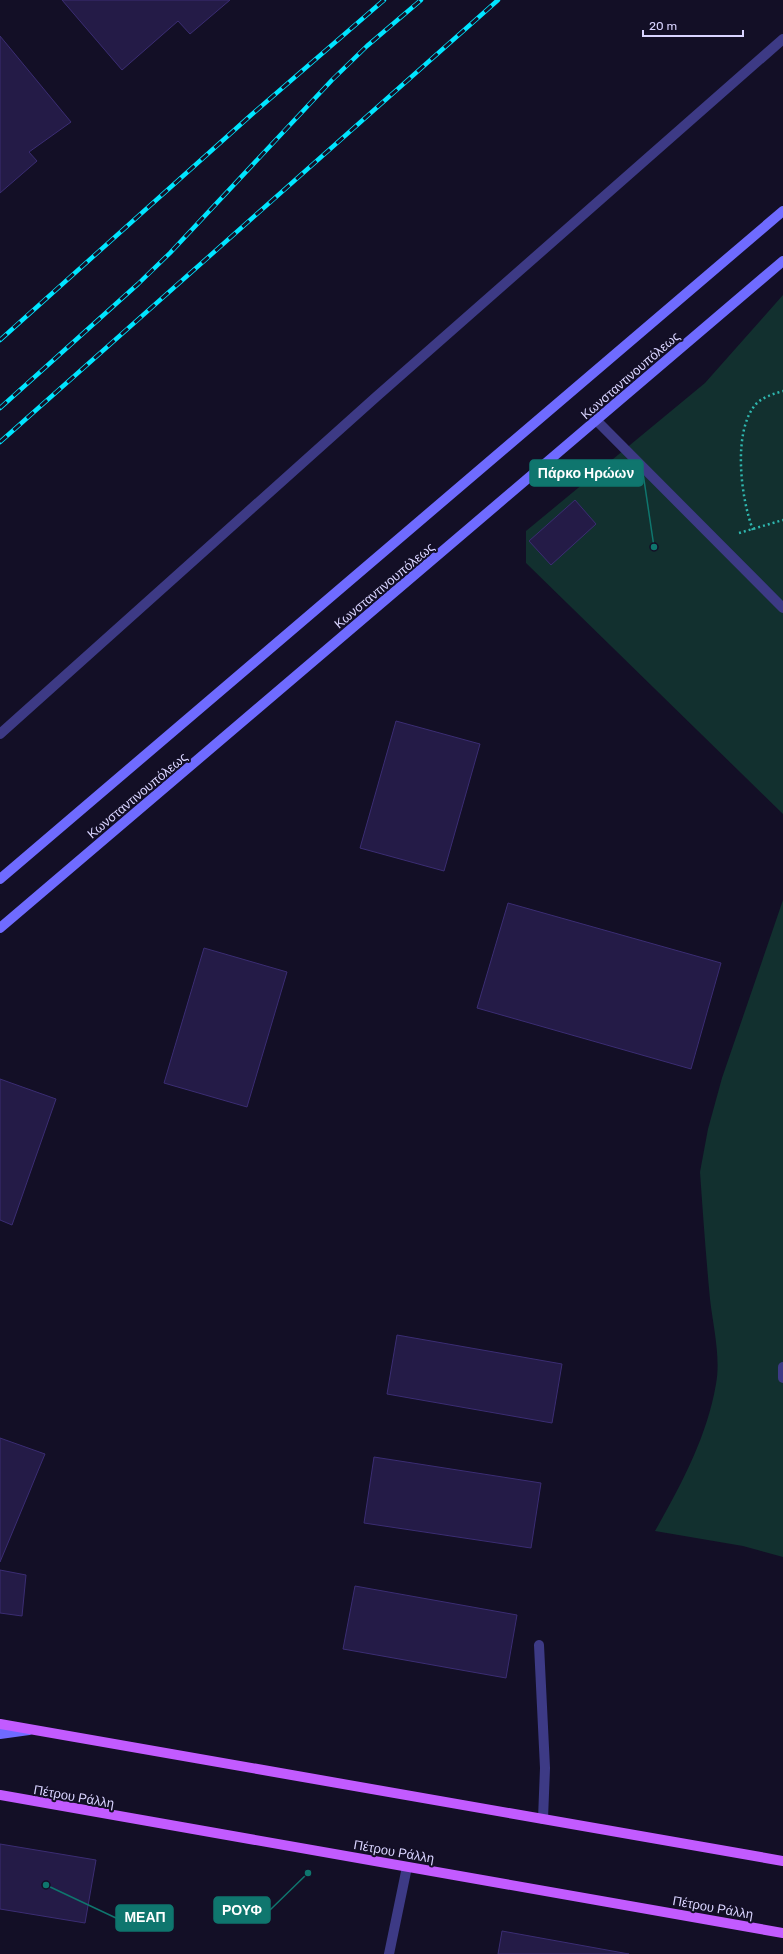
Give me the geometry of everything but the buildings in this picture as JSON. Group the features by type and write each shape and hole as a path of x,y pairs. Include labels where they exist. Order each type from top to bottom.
{"main road":[{"name":"Κωνσταντινουπόλεως","path":"0,879 783,211"},
{"name":"Κωνσταντινουπόλεως","path":"0,928 783,261"},
{"path":"0,1724 783,1861"},
{"path":"0,1734 31,1729"},
{"name":"Πέτρου Ράλλη","path":"0,1795 783,1933"},
{"path":"0,1801 17,1799"}],"lane":[{"path":"0,734 376,397 783,39"},
{"path":"597,420 783,608"},
{"path":"783,1367 783,1378"},
{"path":"539,1645 545,1768 543,1819"},
{"path":"389,1954 407,1867"}],"path":[{"path":"753,530 745,505 742,486 742,440 745,425 755,405 763,398 783,391"},
{"path":"713,538 753,530 783,520"}],"green space":[{"path":"783,295 783,814 526,563 526,531 705,383"},
{"path":"783,900 783,1557 743,1546 655,1531 692,1460 700,1442 712,1404 718,1363 710,1299 700,1172 708,1129 722,1078"}],"railway":[{"path":"0,340 250,116 384,0"},
{"path":"0,408 138,284 170,253 332,80 367,46 421,0"},
{"path":"0,442 498,0"}],"place":[{"name":"Πάρκο Ηρώων","path":"654,547"},
{"name":"ΡΟΥΦ","path":"308,1873"},
{"name":"ΜΕΑΠ","path":"46,1885"}]}
